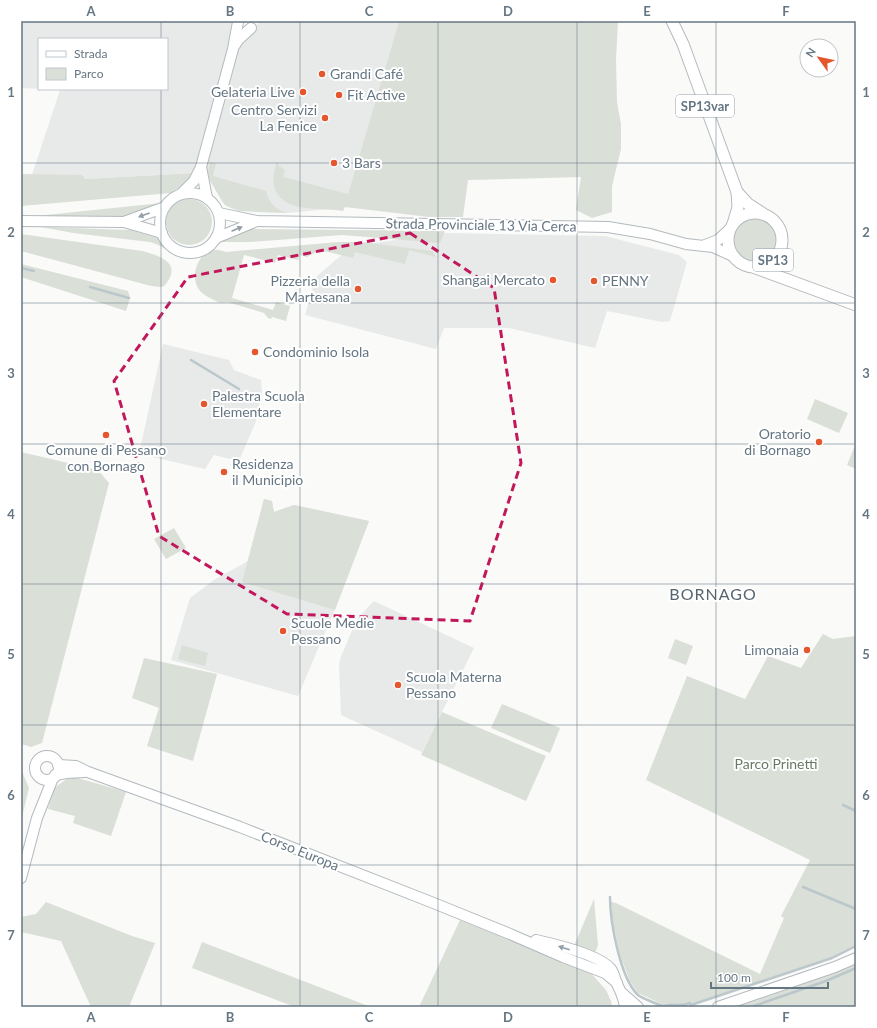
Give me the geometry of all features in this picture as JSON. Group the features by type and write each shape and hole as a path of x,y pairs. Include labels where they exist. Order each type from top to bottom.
{"main road":[{"name":"SP13var","path":"672,21 737,192 738,207 732,226"},
{"name":"SP13var","path":"737,192 748,204 764,214"},
{"name":"Strada Provinciale 13 Via Cerca","path":"732,226 739,218 746,214 758,212 764,214"},
{"name":"SP13","path":"764,214 776,222 782,235 781,247 775,258 774,265 775,270 783,278"},
{"name":"SP13","path":"732,226 728,238 728,245 735,257"},
{"name":"Strada Provinciale 13 Via Cerca","path":"735,257 743,264 856,305"},
{"name":"SP13","path":"750,266 765,265 775,258"}],"street":[{"path":"237,21 243,27 254,24"},
{"path":"21,221 124,222 162,233 160,224 161,215 165,207 172,199 181,194 192,183 201,167 233,49 237,21"},
{"path":"233,49 238,40 254,24"},
{"path":"201,167 207,198"},
{"path":"181,194 199,194 207,198 214,205 220,222 216,238"},
{"path":"124,222 165,207"},
{"name":"Strada Provinciale 13 Via Cerca","path":"218,213 257,220 608,227 650,234 686,244 703,245 718,249 735,257"},
{"name":"Strada Provinciale 13 Via Cerca","path":"162,233 166,241 173,248 180,252 189,253 204,250 210,246 216,238 257,220"},
{"name":"Strada Provinciale 13 Via Cerca","path":"703,245 718,240 732,226"},
{"path":"21,878 37,818 58,770 58,765 55,759 51,756 39,758 35,767 36,774 39,777 40,790 37,818"},
{"name":"Corso Europa","path":"58,765 76,766 88,772 240,827 605,973 615,981"},
{"name":"Corso Europa","path":"54,777 66,772 88,772"},
{"path":"39,777 46,779 54,777"},
{"name":"Corso Europa","path":"510,934 562,947 596,959 608,965"},
{"path":"718,1007 835,967 856,958"},
{"path":"575,962 584,962 601,968 608,965 622,993 625,1007"},
{"path":"622,993 638,1007"}],"highlighted area":[{"path":"410,233 494,288 521,463 470,621 287,614 159,536 114,381 188,277"}],"shaded area":[{"path":"21,21 235,21 195,173 84,179 82,175 32,175 60,90 168,90 168,38 38,38 38,89 21,88"},
{"path":"260,21 399,21 343,211 333,209 287,213 256,212 233,209 222,202 203,166 235,48"},
{"path":"447,233 605,236 679,255 687,262 670,321 662,322 607,311 595,348 509,328 444,328 436,349 305,315 316,277 352,246"},
{"path":"163,344 229,360 234,370 261,380 262,391 256,421 239,461 214,455 205,469 139,454"},
{"path":"264,499 272,501 274,512 294,505 369,521 335,609 298,696 171,660 190,598 214,580 248,561"},
{"name":"Scuola Materna Pessano","path":"374,601 474,648 422,752 341,715 340,659 357,619"}],"green space":[{"path":"399,21 618,21 616,60 617,102 621,124 621,149 612,186 612,212 592,218 576,210 581,177 468,180 463,217 429,217 345,207 343,211 303,208 285,201 278,195 273,183 277,161 279,166 285,170 283,177 348,194"},
{"path":"210,162 216,164 213,176 266,191 273,205 279,210 287,213 239,211 225,205 210,181 208,172"},
{"path":"195,173 188,181 171,193 21,206 21,174 82,175 85,179"},
{"path":"194,199 206,205 211,213 211,231 206,239 198,244 184,245 172,239 167,231 166,217 172,205 180,200"},
{"path":"162,203 150,211 129,216 36,216"},
{"path":"755,218 767,222 773,228 777,240 773,252 767,258 755,262 743,258 737,252 733,240 737,228 743,222"},
{"path":"41,227 130,230 157,238 170,251 150,242 73,233"},
{"path":"251,229 445,231 440,243 342,235 250,242 222,242 223,238"},
{"path":"21,234 142,251 162,258 171,266 172,272 170,278 164,286 151,286 21,251"},
{"path":"338,242 361,242 432,251 436,257 409,250 405,264 355,252 353,258 320,250 307,257 300,255 298,260 278,255 275,263 244,255 232,298 273,310 276,302 290,306 286,321 272,317 271,319 264,313 227,302 221,303 216,301 201,292 195,281 196,268 199,262 207,252 213,250 226,252"},
{"path":"21,264 128,291 130,298 126,311 21,277"},
{"path":"815,399 848,413 839,433 807,419"},
{"path":"856,443 856,469 847,465"},
{"path":"21,452 98,470 109,483 42,743 31,747 21,744"},
{"path":"264,499 272,501 274,512 294,505 369,521 335,610 242,582"},
{"path":"174,528 186,548 166,559 154,539"},
{"name":"Parco Prinetti","path":"823,634 833,639 856,636 856,945 832,957 692,1004 691,1002 681,1005 664,1005 638,993 630,981 620,955 612,918 611,902 616,903 760,974 784,918 781,916 810,860 646,780 687,676 745,699 768,656 801,668"},
{"path":"675,639 693,646 686,665 668,658"},
{"path":"182,645 208,653 205,666 178,659"},
{"path":"144,658 217,674 193,761 147,746 159,708 132,698"},
{"path":"502,704 560,728 550,753 491,728"},
{"path":"442,712 546,756 526,801 421,755"},
{"path":"21,769 29,788 21,821"},
{"path":"71,776 126,792 111,836 73,823 75,816 48,809 54,788"},
{"path":"594,899 598,945 594,953 574,946"},
{"path":"46,902 132,936 155,943 129,1007 91,1007 61,941 21,932 21,917 36,914"},
{"path":"460,920 590,972 606,990 612,1007 419,1007"},
{"path":"202,942 371,1007 295,1007 192,968"},
{"path":"856,961 856,1007 725,1007"}],"waterway":[{"path":"21,268 34,271"},
{"path":"90,287 129,298"},
{"path":"191,360 239,389"},
{"path":"843,805 856,811"},
{"path":"803,887 856,909"},
{"path":"610,897 610,907 617,949 626,976 638,995 663,1006 684,1005 690,1003 691,1005 832,958 856,946"},
{"path":"751,1007 826,981 856,968"}],"place":[{"name":"Grandi Café","path":"322,74"},
{"name":"Gelateria Live","path":"303,92"},
{"name":"Fit Active","path":"339,95"},
{"name":"Centro Servizi La Fenice","path":"325,118"},
{"name":"3 Bars","path":"334,163"},
{"name":"Shangai Mercato","path":"553,280"},
{"name":"PENNY","path":"594,281"},
{"name":"Pizzeria della Martesana","path":"358,289"},
{"name":"Condominio Isola","path":"255,352"},
{"name":"Palestra Scuola Elementare","path":"204,404"},
{"name":"Comune di Pessano con Bornago","path":"106,435"},
{"name":"Oratorio di Bornago","path":"819,442"},
{"name":"Residenza il Municipio","path":"224,472"},
{"name":"Scuole Medie Pessano","path":"283,631"},
{"name":"Limonaia","path":"807,650"},
{"name":"Scuola Materna Pessano","path":"398,685"}],"district":[{"name":"BORNAGO","path":"713,594"}]}
